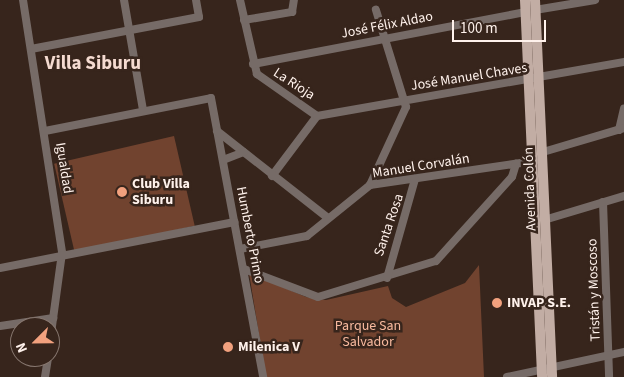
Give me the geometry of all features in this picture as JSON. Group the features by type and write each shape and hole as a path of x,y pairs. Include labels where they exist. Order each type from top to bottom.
{"main road":[{"name":"Avenida Colón","path":"526,0 532,7 534,161 547,373"},
{"name":"Avenida Colón","path":"534,79 543,152 547,373"}],"street":[{"name":"Igualdad","path":"23,0 45,131 62,257 53,317"},
{"path":"45,131 144,110 124,0"},
{"path":"31,49 199,17 196,0"},
{"name":"La Rioja","path":"240,0 253,64 261,77 317,116 272,176"},
{"path":"244,20 292,12 294,0"},
{"name":"José Félix Aldao","path":"253,64 532,7 595,0"},
{"path":"370,185 405,112 405,100 376,10"},
{"name":"José Manuel Chaves","path":"317,116 624,62"},
{"name":"Humberto Primo","path":"144,110 211,98 263,377"},
{"path":"543,152 621,129 624,110"},
{"path":"218,131 272,176 328,218"},
{"path":"223,160 244,152"},
{"name":"Manuel Corvalán","path":"240,248 301,239 370,185 534,161"},
{"path":"244,269 318,297 387,278 439,259 512,177 516,164"},
{"name":"Santa Rosa","path":"387,278 415,179"},
{"path":"544,220 624,196"},
{"name":"Tristán y Moscoso","path":"603,202 609,377"},
{"path":"0,268 235,222"},
{"path":"507,377 547,373 624,352"}],"green space":[{"name":"Club Villa Siburu","path":"174,136 195,226 75,253 54,164"},
{"name":"Parque San Salvador","path":"479,265 484,377 266,377 249,273 306,297 326,300 388,286 392,298 406,307 465,283"}],"place":[{"name":"Club Villa Siburu","path":"122,192"},
{"name":"INVAP S.E.","path":"497,303"},
{"name":"Milenica V","path":"228,347"}],"district":[{"name":"Villa Siburu","path":"93,64"}]}
